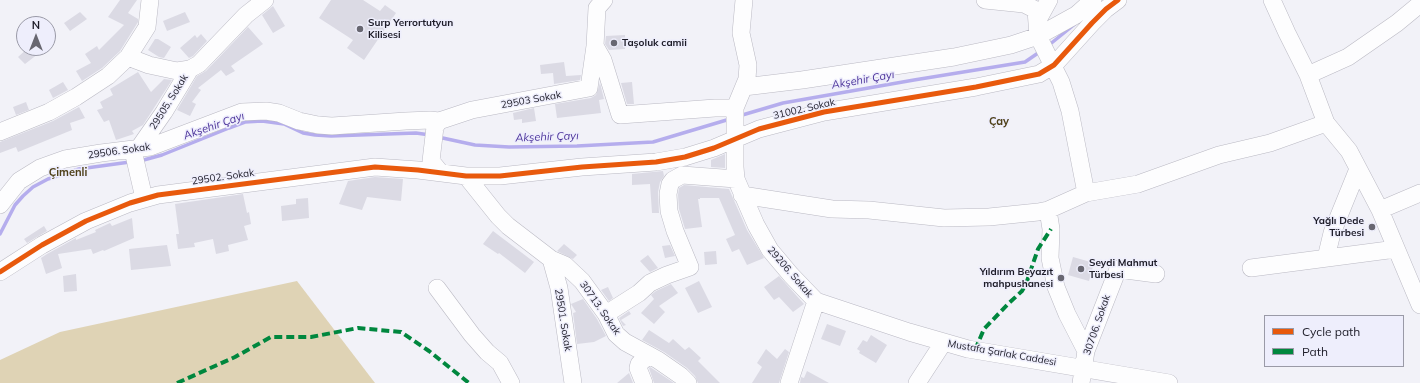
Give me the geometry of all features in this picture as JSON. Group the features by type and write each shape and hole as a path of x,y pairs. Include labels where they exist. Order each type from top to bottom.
{"street":[{"path":"0,132 49,112 76,97 108,76 128,57 147,26 150,0"},
{"path":"598,3 595,46 603,60 620,115 715,108 735,108 747,79 748,66 741,33 744,0"},
{"path":"985,0 1024,4 1036,10 1038,28 1061,82 1070,111 1086,193"},
{"path":"1038,28 1049,0"},
{"path":"744,87 802,80 954,57 1011,45 1038,28 1076,15 1093,0"},
{"name":"31002. Sokak","path":"466,176 500,176 582,167 656,162 685,157 714,148 759,129 824,112 961,90 1039,74 1054,65 1092,23 1106,9 1118,0"},
{"path":"1272,0 1286,33 1308,75 1326,123 1349,151 1380,210 1420,305"},
{"path":"128,57 177,71 190,69 199,64 260,1"},
{"path":"1308,75 1348,57 1397,23 1420,4"},
{"name":"29503 Sokak","path":"437,124 472,110 589,88 595,46"},
{"name":"29505. Sokak","path":"136,152 164,112 190,69"},
{"name":"29206. Sokak","path":"735,108 735,167 736,179 742,195 770,250 816,302 788,383"},
{"name":"29506. Sokak","path":"0,205 19,182 40,168 66,159 101,153 136,152 242,112 266,111 279,113 318,125 332,126 430,120 437,124"},
{"path":"742,195 832,209 870,210 944,218 989,217 1038,212 1048,210 1086,193 1138,184 1219,155 1270,143 1326,123"},
{"path":"435,167 437,124"},
{"path":"136,152 142,193"},
{"name":"29502. Sokak","path":"0,272 37,248 142,193 197,190 362,168 435,167 466,176"},
{"path":"1326,258 1332,233 1358,169"},
{"path":"606,314 638,293 650,283 690,267 675,231 669,211 668,194 670,184 673,180 682,175 736,179"},
{"name":"30713. Sokak","path":"466,176 498,216 508,226 550,259 565,265 582,281 606,314 616,334 625,342 669,367 688,383"},
{"path":"1380,210 1420,193"},
{"path":"1048,210 1051,229 1050,258 1056,287 1067,314 1086,351"},
{"path":"1251,268 1396,250"},
{"name":"29501. Sokak","path":"550,259 559,288 573,383"},
{"name":"30706. Sokak","path":"1083,375 1086,351 1118,269 1156,274"},
{"path":"437,288 487,352 500,363 511,383"},
{"name":"Mustafa Şarlak Caddesi","path":"816,302 968,349 1083,375 1169,383"},
{"path":"917,383 943,342"},
{"path":"644,383 638,368 639,364 649,355"},
{"path":"500,363 495,370 501,383"}],"shaded area":[{"path":"297,281 375,383 0,383 0,360 60,332"}],"building":[{"path":"120,0 137,0 128,13 138,19 138,22 120,51 102,68 82,81 76,71 91,63 85,54 97,46 99,50 124,25 108,17"},
{"name":"Surp Yerrortutyun Kilisesi","path":"331,0 363,0 380,11 385,5 396,13 364,60 347,48 353,40 319,18"},
{"path":"273,6 285,26 273,33 262,15"},
{"path":"80,12 87,19 70,31 64,23"},
{"path":"185,12 190,22 167,31 163,21"},
{"path":"248,27 263,44 231,66 235,71 226,76 221,70 198,88 201,90 192,102 196,104 190,116 177,110 197,76 206,71"},
{"path":"201,34 207,41 193,56 189,58 180,48 195,35 197,38"},
{"name":"Taşoluk camii","path":"625,35 625,49 609,50 605,44 606,36"},
{"path":"155,39 158,39 171,47 164,58 159,57 148,50"},
{"path":"19,56 35,56 25,64 18,57"},
{"path":"564,62 566,76 581,75 580,80 554,84 553,73 541,74 540,65"},
{"path":"138,72 151,92 164,79 172,80 143,125 132,131 134,134 116,140 109,120 104,122 97,110 103,108 100,102 113,95 110,89"},
{"path":"63,82 68,90 53,98 49,90"},
{"path":"632,82 634,104 627,104 621,83"},
{"path":"600,83 604,99 599,100 601,113 557,118 555,104 591,98 596,95"},
{"path":"26,102 29,110 16,115 13,107"},
{"path":"79,107 85,118 70,123 72,130 18,152 16,147 0,153 0,142 53,121"},
{"path":"534,108 536,121 522,123 522,119 514,120 513,113"},
{"path":"725,154 725,168 711,167 711,160"},
{"path":"663,171 664,176 660,182 658,192 659,213 652,213 650,184 632,185 632,174"},
{"path":"375,177 403,179 401,201 367,197 362,210 339,204 348,181"},
{"path":"684,185 729,189 747,230 764,258 747,265 739,249 732,252 726,239 735,235 719,198 698,199 702,227 685,229 679,209 678,195 679,188"},
{"path":"243,194 251,224 244,226 248,240 228,245 229,251 216,254 213,239 194,243 195,247 178,249 176,234 179,234 175,204"},
{"path":"308,198 309,218 282,221 281,206 296,204 296,199"},
{"path":"132,218 134,238 104,251 103,250 93,254 91,249 58,254 62,268 46,274 41,258 47,254 76,238 76,240 96,232 95,230 110,223 112,226"},
{"path":"44,226 47,231 27,243 24,239"},
{"path":"493,231 534,262 525,273 499,253 498,254 483,244"},
{"path":"564,244 577,255 573,259 557,251"},
{"path":"167,245 171,266 131,270 129,249"},
{"path":"670,245 675,256 665,258 662,246"},
{"path":"716,251 717,264 705,265 704,252"},
{"path":"648,255 658,268 650,272 640,261"},
{"name":"Seydi Mahmut Türbesi","path":"1073,257 1094,263 1089,281 1068,275"},
{"path":"76,274 77,291 64,292 63,276"},
{"path":"779,276 804,304 793,312 779,297 774,300 764,287"},
{"path":"699,281 712,307 698,313 685,288"},
{"path":"671,284 678,293 659,306 665,312 654,324 641,313 654,299 651,295"},
{"path":"608,287 613,298 609,301 601,290"},
{"path":"583,299 597,319 606,336 594,342 577,344 573,313 576,312 571,304"},
{"path":"629,311 631,314 621,320 626,325 623,326 619,318"},
{"path":"827,324 846,331 840,346 821,339"},
{"path":"649,330 669,343 673,339 685,350 689,347 701,358 698,361 720,383 698,383 695,376 687,368 664,352 642,340"},
{"path":"871,335 887,345 876,363 859,353 860,351 857,349 863,340 867,342"},
{"path":"766,349 777,359 785,349 789,352 779,383 752,383 762,367 757,363"},
{"path":"650,367 674,383 654,383 649,368"},
{"path":"807,371 829,383 800,383 801,377 804,378"},
{"path":"629,373 633,383 617,383"}],"waterway":[{"name":"Akşehir Çayı","path":"1049,45 1075,24"},
{"name":"Akşehir Çayı","path":"739,116 783,103 1025,62 1041,51"},
{"name":"Akşehir Çayı","path":"438,137 475,145 509,147 577,146 653,142 730,119"},
{"name":"Akşehir Çayı","path":"140,161 162,155 245,122 262,121 284,124 303,133 315,135 331,136 416,133 430,135"},
{"name":"Akşehir Çayı","path":"0,234 15,205 33,187 48,179 79,169 130,162"}],"marked path":[{"path":"975,350 984,329 1022,291 1026,284 1038,249 1051,229"},
{"path":"177,383 235,357 271,337 311,337 358,328 401,332 429,351 469,383"}],"cycle path":[{"path":"0,272 42,245 86,221 130,203 158,195 375,167 418,170 466,176 500,176 582,167 656,162 685,157 714,148 759,129 824,112 976,87 1039,74 1054,65 1092,23 1106,9 1118,0"}],"place":[{"name":"Surp Yerrortutyun Kilisesi","path":"360,29"},
{"name":"Taşoluk camii","path":"614,43"},
{"name":"Yağlı Dede Türbesi","path":"1372,227"},
{"name":"Seydi Mahmut Türbesi","path":"1081,269"},
{"name":"Yıldırım Beyazıt mahpushanesi","path":"1061,278"}],"district":[{"name":"Çay","path":"999,122"},
{"name":"Çimenli","path":"68,173"}]}
